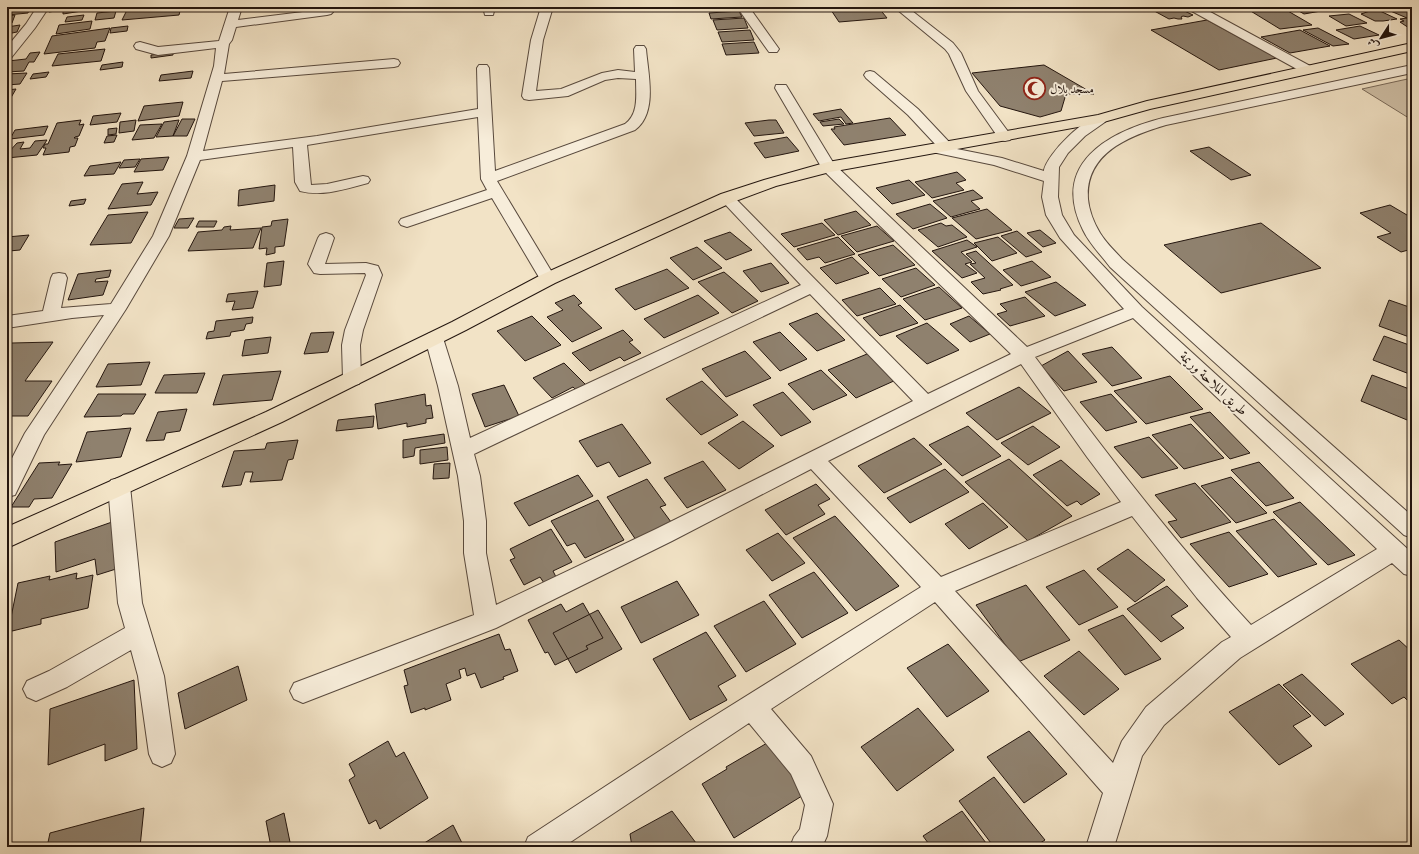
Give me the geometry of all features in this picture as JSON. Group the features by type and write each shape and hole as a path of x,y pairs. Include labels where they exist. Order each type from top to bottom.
{"main road":[{"path":"7,538 274,417 434,338 548,279 727,198 770,183 828,167 1005,137 1100,119 1184,96 1412,48"}],"street":[{"path":"8,53 31,26 43,7"},
{"path":"7,489 35,433 117,309 161,236 194,156 216,78 223,44 236,7"},
{"path":"546,7 537,40 529,96 563,93 602,77 618,74 641,76"},
{"path":"743,7 773,48"},
{"path":"900,7 949,46 955,53 972,91 1005,137"},
{"path":"1192,7 1308,70"},
{"path":"231,24 327,12"},
{"path":"140,46 158,51 223,44"},
{"path":"488,179 630,127 637,122 640,115 642,100 640,49"},
{"path":"216,78 394,63"},
{"path":"483,68 488,179 548,279"},
{"path":"1412,69 1163,122 1127,133 1112,141 1100,150 1090,161 1082,178 1080,198 1083,213 1090,229 1101,246 1116,263 1412,529"},
{"path":"870,75 913,112 941,148 997,161 1050,178 1052,167 1063,150 1080,133 1100,119"},
{"path":"781,88 828,167 1024,355 1094,452 1136,506 1205,591 1249,639"},
{"path":"194,156 300,142 486,112"},
{"path":"300,142 302,182 305,188 324,188 364,180"},
{"name":"طريق الملاحة وريمة","path":"1050,178 1050,197 1054,215 1068,238 1136,311 1412,567"},
{"path":"407,222 496,192"},
{"path":"727,198 926,403"},
{"path":"326,238 316,264 320,269 366,268 372,270 374,275 350,345 352,379"},
{"path":"51,316 59,278"},
{"path":"464,450 812,286"},
{"path":"7,322 117,309"},
{"path":"303,691 486,621 664,535 813,459 1024,355 1136,311"},
{"path":"434,338 464,450 469,476 474,521 475,553 486,621"},
{"path":"813,459 874,520 938,588 1118,789"},
{"path":"120,486 130,603 150,676 162,754"},
{"path":"538,847 593,809 752,706 938,588 1136,506"},
{"path":"1100,847 1131,750 1155,716 1231,650 1394,550"},
{"path":"36,689 58,679 138,633"},
{"path":"752,706 801,765 818,804 813,836 804,847"}],"shaded area":[{"path":"1412,78 1412,120 1362,89"}],"building":[{"path":"7,7 30,7 28,13 7,15"},
{"path":"82,7 82,11 63,14 63,10 49,12 49,8"},
{"path":"158,7 181,7 179,15 122,20 127,10"},
{"path":"878,7 887,18 839,22 831,10"},
{"path":"1147,7 1176,7 1193,15 1188,17 1183,16 1181,17 1182,19 1169,19"},
{"path":"1217,7 1232,7 1232,8 1222,10"},
{"path":"1281,7 1312,25 1280,29 1249,10"},
{"path":"1292,7 1313,7 1321,11 1304,14"},
{"path":"1381,7 1412,7 1412,30 1400,22 1404,21 1400,19 1407,18"},
{"path":"1376,9 1397,19 1375,21 1361,14"},
{"path":"116,11 114,18 95,20 97,13"},
{"path":"739,11 742,17 711,19 709,13"},
{"path":"1349,14 1367,23 1346,26 1329,16"},
{"path":"15,15 12,23 7,24 7,16"},
{"path":"84,15 82,20 65,22 67,17"},
{"path":"744,18 748,28 717,30 713,20"},
{"path":"1207,20 1277,58 1219,70 1151,30"},
{"path":"92,21 90,29 56,34 59,25"},
{"path":"20,25 17,32 7,34 7,27"},
{"path":"128,26 127,31 110,33 111,28"},
{"path":"1360,26 1379,35 1354,39 1336,30"},
{"path":"110,28 105,41 97,42 95,48 44,54 52,36"},
{"path":"1318,28 1349,44 1333,46 1303,30"},
{"path":"750,30 754,40 722,42 718,32"},
{"path":"1300,30 1330,46 1290,53 1261,37"},
{"path":"754,42 759,53 726,55 722,44"},
{"path":"105,49 101,61 52,66 58,54"},
{"path":"40,52 34,62 29,62 24,71 7,72 8,61 26,59 30,53"},
{"path":"173,52 173,55 151,58 151,55"},
{"path":"123,62 122,67 100,70 102,65"},
{"name":"مسجد بلال","path":"1044,65 1094,94 1066,94 1061,111 1040,117 1000,106 972,73"},
{"path":"193,71 191,78 159,81 161,75"},
{"path":"49,72 46,77 30,79 33,74"},
{"path":"27,73 20,84 7,85 7,74"},
{"path":"16,89 9,101 7,101 7,90"},
{"path":"183,102 179,116 138,121 144,106"},
{"path":"841,109 853,123 846,124 841,117 819,121 813,114"},
{"path":"121,113 117,122 90,125 93,116"},
{"path":"890,118 906,135 844,145 831,129 835,129 834,127"},
{"path":"182,119 195,119 187,136 173,136"},
{"path":"839,119 844,124 823,126 820,122"},
{"path":"81,120 79,125 84,124 79,136 74,138 78,138 75,146 70,147 69,152 43,155 46,148 43,148 45,144 48,144 57,123"},
{"path":"136,120 134,131 119,133 120,122"},
{"path":"179,120 173,136 156,137 164,122"},
{"path":"776,120 784,133 754,136 745,123"},
{"path":"162,124 154,138 132,140 140,125"},
{"path":"48,126 44,135 10,139 15,130"},
{"path":"117,128 116,134 108,135 108,129"},
{"path":"117,135 114,142 104,143 107,136"},
{"path":"787,137 799,151 765,158 754,143"},
{"path":"47,140 37,155 7,158 7,154 17,143 24,142 20,149 30,148 35,141"},
{"path":"1209,147 1251,175 1231,180 1190,151"},
{"path":"169,157 163,170 134,172 141,159"},
{"path":"140,159 135,167 119,168 124,160"},
{"path":"121,162 114,174 84,176 90,166"},
{"path":"957,172 966,180 956,183 964,190 932,198 915,182"},
{"path":"909,180 925,195 892,204 876,188"},
{"path":"143,182 137,194 158,192 151,205 108,209 122,184"},
{"path":"275,185 274,201 238,206 239,190"},
{"path":"973,190 983,198 971,201 980,209 951,217 933,201"},
{"path":"86,199 84,204 69,206 71,201"},
{"path":"930,204 947,218 913,229 896,214"},
{"path":"1390,205 1412,218 1412,249 1401,252 1377,237 1391,233 1360,213"},
{"path":"987,209 1012,230 976,239 952,218"},
{"path":"856,211 871,225 838,235 824,220"},
{"path":"148,212 131,243 90,245 108,215"},
{"path":"194,218 188,228 174,228 179,219"},
{"path":"288,219 284,246 275,247 275,253 266,255 267,248 259,249 262,227 271,226 272,221"},
{"path":"199,221 217,221 214,227 196,227"},
{"path":"822,223 835,235 794,247 781,234"},
{"path":"941,223 946,226 952,225 967,237 938,247 918,230"},
{"path":"1261,223 1321,268 1221,293 1164,245"},
{"path":"231,226 230,230 261,228 253,248 188,251 198,232 222,230 224,227"},
{"path":"877,226 894,241 857,252 841,236"},
{"path":"1040,230 1056,243 1043,247 1027,233"},
{"path":"1017,231 1042,252 1026,257 1001,236"},
{"path":"730,232 752,250 726,260 704,241"},
{"path":"29,235 20,250 9,251 7,253 7,237"},
{"path":"838,237 855,254 825,263 819,257 807,260 797,249"},
{"path":"998,237 1017,253 992,261 974,243"},
{"path":"967,240 977,247 961,252 972,262 965,264 977,273 962,278 932,251"},
{"path":"893,245 915,265 879,276 858,255"},
{"path":"697,247 722,268 693,280 670,258"},
{"path":"976,251 1013,285 1000,289 1001,290 983,294 971,282 985,278 970,264 976,263 966,254"},
{"path":"852,257 869,273 836,284 820,268"},
{"path":"284,261 281,285 264,287 267,263"},
{"path":"1032,261 1051,277 1021,286 1003,270"},
{"path":"771,263 789,283 761,292 743,271"},
{"path":"916,268 935,285 901,297 882,279"},
{"path":"667,269 689,288 635,310 615,289"},
{"path":"111,270 109,277 96,279 95,282 108,281 103,295 68,300 78,274"},
{"path":"724,272 758,301 732,313 698,282"},
{"path":"1056,282 1086,305 1055,316 1025,292"},
{"path":"939,287 962,308 925,320 903,299"},
{"path":"880,288 896,304 857,316 842,300"},
{"path":"258,291 253,308 232,310 235,301 226,302 228,294"},
{"path":"574,295 582,303 578,305 602,328 572,342 547,317 563,310 555,303"},
{"path":"698,295 719,313 664,338 644,319"},
{"path":"1025,297 1045,316 1010,326 997,314 1007,311 1000,304"},
{"path":"1389,300 1412,308 1412,338 1379,326"},
{"path":"900,305 918,323 880,336 863,318"},
{"path":"817,313 845,340 817,351 789,324"},
{"path":"532,316 561,345 525,361 497,331"},
{"path":"969,316 990,334 970,342 950,324"},
{"path":"253,317 252,323 246,324 244,330 231,332 230,336 206,339 208,332 214,331 216,321"},
{"path":"927,323 959,350 927,364 896,336"},
{"path":"623,330 633,340 629,342 641,353 624,361 620,357 590,371 572,353"},
{"path":"334,332 328,352 304,354 311,333"},
{"path":"780,332 807,359 780,371 753,342"},
{"path":"1384,336 1412,346 1412,375 1373,360"},
{"path":"271,337 268,353 242,356 245,340"},
{"path":"53,342 25,381 52,381 28,416 7,416 7,349 12,343"},
{"path":"1112,347 1142,378 1112,386 1082,354"},
{"path":"745,351 771,378 726,397 702,369"},
{"path":"1068,351 1097,382 1064,391 1041,366"},
{"path":"867,354 896,380 856,398 828,370"},
{"path":"150,362 141,385 96,387 108,364"},
{"path":"564,363 587,386 577,391 573,387 552,398 533,378"},
{"path":"821,370 847,395 813,410 788,384"},
{"path":"281,371 272,400 213,405 223,375"},
{"path":"205,373 197,393 155,393 164,375"},
{"path":"1372,375 1412,390 1412,422 1361,401"},
{"path":"1170,376 1203,409 1146,424 1114,391"},
{"path":"702,381 738,415 701,435 666,399"},
{"path":"504,385 519,416 485,427 472,394"},
{"path":"1019,387 1051,413 997,440 966,413"},
{"path":"783,392 811,422 781,436 753,405"},
{"path":"98,394 146,394 134,414 123,414 121,416 84,417"},
{"path":"425,394 426,406 431,405 433,418 426,419 426,423 407,427 407,423 378,429 375,404"},
{"path":"1111,394 1137,422 1106,431 1080,402"},
{"path":"187,409 180,431 166,433 164,440 146,441 158,412"},
{"path":"1210,412 1250,453 1230,459 1190,417"},
{"path":"374,416 373,427 336,431 338,420"},
{"path":"743,421 774,446 739,469 708,443"},
{"path":"622,424 651,463 619,477 609,462 597,467 579,441"},
{"path":"1191,424 1224,458 1184,469 1152,435"},
{"path":"968,426 1001,456 962,476 929,445"},
{"path":"1033,426 1060,447 1028,465 1001,443"},
{"path":"131,428 121,457 76,462 87,432"},
{"path":"444,434 445,443 415,448 414,456 403,458 403,440"},
{"path":"1149,437 1178,468 1142,478 1114,447"},
{"path":"914,438 942,464 884,493 858,466"},
{"path":"298,440 293,459 288,460 282,480 250,482 253,472 245,472 241,485 222,487 234,451 265,449 267,443"},
{"path":"447,447 448,460 420,464 420,450"},
{"path":"1009,459 1072,516 1028,541 965,482"},
{"path":"1061,460 1100,494 1081,505 1077,501 1067,506 1033,475"},
{"path":"703,461 726,490 687,508 664,478"},
{"path":"60,462 58,465 72,464 52,498 34,499 29,507 11,507 39,463"},
{"path":"1259,462 1294,498 1266,506 1231,470"},
{"path":"450,463 449,478 433,479 434,464"},
{"path":"945,469 969,492 910,523 887,498"},
{"path":"578,475 593,496 529,526 514,503"},
{"path":"1231,477 1267,513 1236,523 1201,486"},
{"path":"647,479 666,505 660,507 674,526 638,543 607,497"},
{"path":"1195,483 1231,522 1181,538 1168,522 1177,520 1155,495"},
{"path":"816,484 830,499 818,505 825,514 786,535 765,510"},
{"path":"598,500 624,540 585,558 575,543 567,546 551,521"},
{"path":"1300,502 1355,555 1328,565 1273,512"},
{"path":"983,503 1008,527 969,549 945,524"},
{"path":"835,516 899,586 856,611 793,538"},
{"path":"1274,519 1317,564 1278,577 1236,531"},
{"path":"112,522 116,569 97,575 95,559 56,572 55,542"},
{"path":"551,529 572,562 553,571 556,577 544,583 540,577 524,585 510,560 515,558 510,549"},
{"path":"1229,532 1268,574 1229,587 1190,544"},
{"path":"778,533 805,563 772,581 746,550"},
{"path":"1128,549 1165,580 1135,602 1097,569"},
{"path":"1084,570 1118,607 1079,625 1046,587"},
{"path":"814,572 848,613 802,638 769,595"},
{"path":"77,573 76,579 93,575 88,608 41,619 41,624 8,632 18,583 50,576 49,580"},
{"path":"677,581 699,615 641,643 621,607"},
{"path":"1026,585 1070,640 1018,662 976,605"},
{"path":"1167,586 1188,606 1171,616 1184,628 1161,642 1127,609"},
{"path":"764,601 796,644 746,672 714,626"},
{"path":"583,603 603,638 586,646 588,649 555,665 548,652 545,653 528,620 561,604 566,612"},
{"path":"598,610 622,649 576,673 553,633"},
{"path":"1123,615 1161,659 1125,675 1088,630"},
{"path":"706,632 736,676 718,686 727,700 690,720 653,659"},
{"path":"499,634 505,650 510,649 518,671 503,677 504,679 481,688 475,673 467,676 465,668 459,670 461,678 446,684 451,700 425,710 425,708 411,713 404,686 408,685 404,670"},
{"path":"1399,640 1412,652 1412,705 1404,697 1392,704 1351,664"},
{"path":"948,644 989,691 947,717 907,668"},
{"path":"1079,651 1119,689 1084,715 1044,676"},
{"path":"238,666 247,700 185,729 178,693"},
{"path":"1302,674 1344,714 1325,726 1283,685"},
{"path":"134,680 137,749 105,761 105,744 48,765 50,709"},
{"path":"1279,684 1311,716 1293,726 1312,746 1279,765 1229,712"},
{"path":"918,708 954,750 897,791 861,747"},
{"path":"1029,731 1067,774 1024,803 987,757"},
{"path":"774,739 810,791 734,838 702,784 727,769 726,767"},
{"path":"388,741 396,757 404,752 428,798 380,829 376,820 369,824 349,780 355,776 349,764"},
{"path":"994,777 1045,840 1034,847 994,847 959,801"},
{"path":"144,808 140,847 47,847 50,833"},
{"path":"672,811 699,847 632,847 630,834"},
{"path":"962,811 989,847 931,847 923,836"},
{"path":"284,813 291,847 271,847 266,821"},
{"path":"453,825 464,847 418,847"}],"place":[{"name":"مسجد بلال","path":"1035,89"}]}
